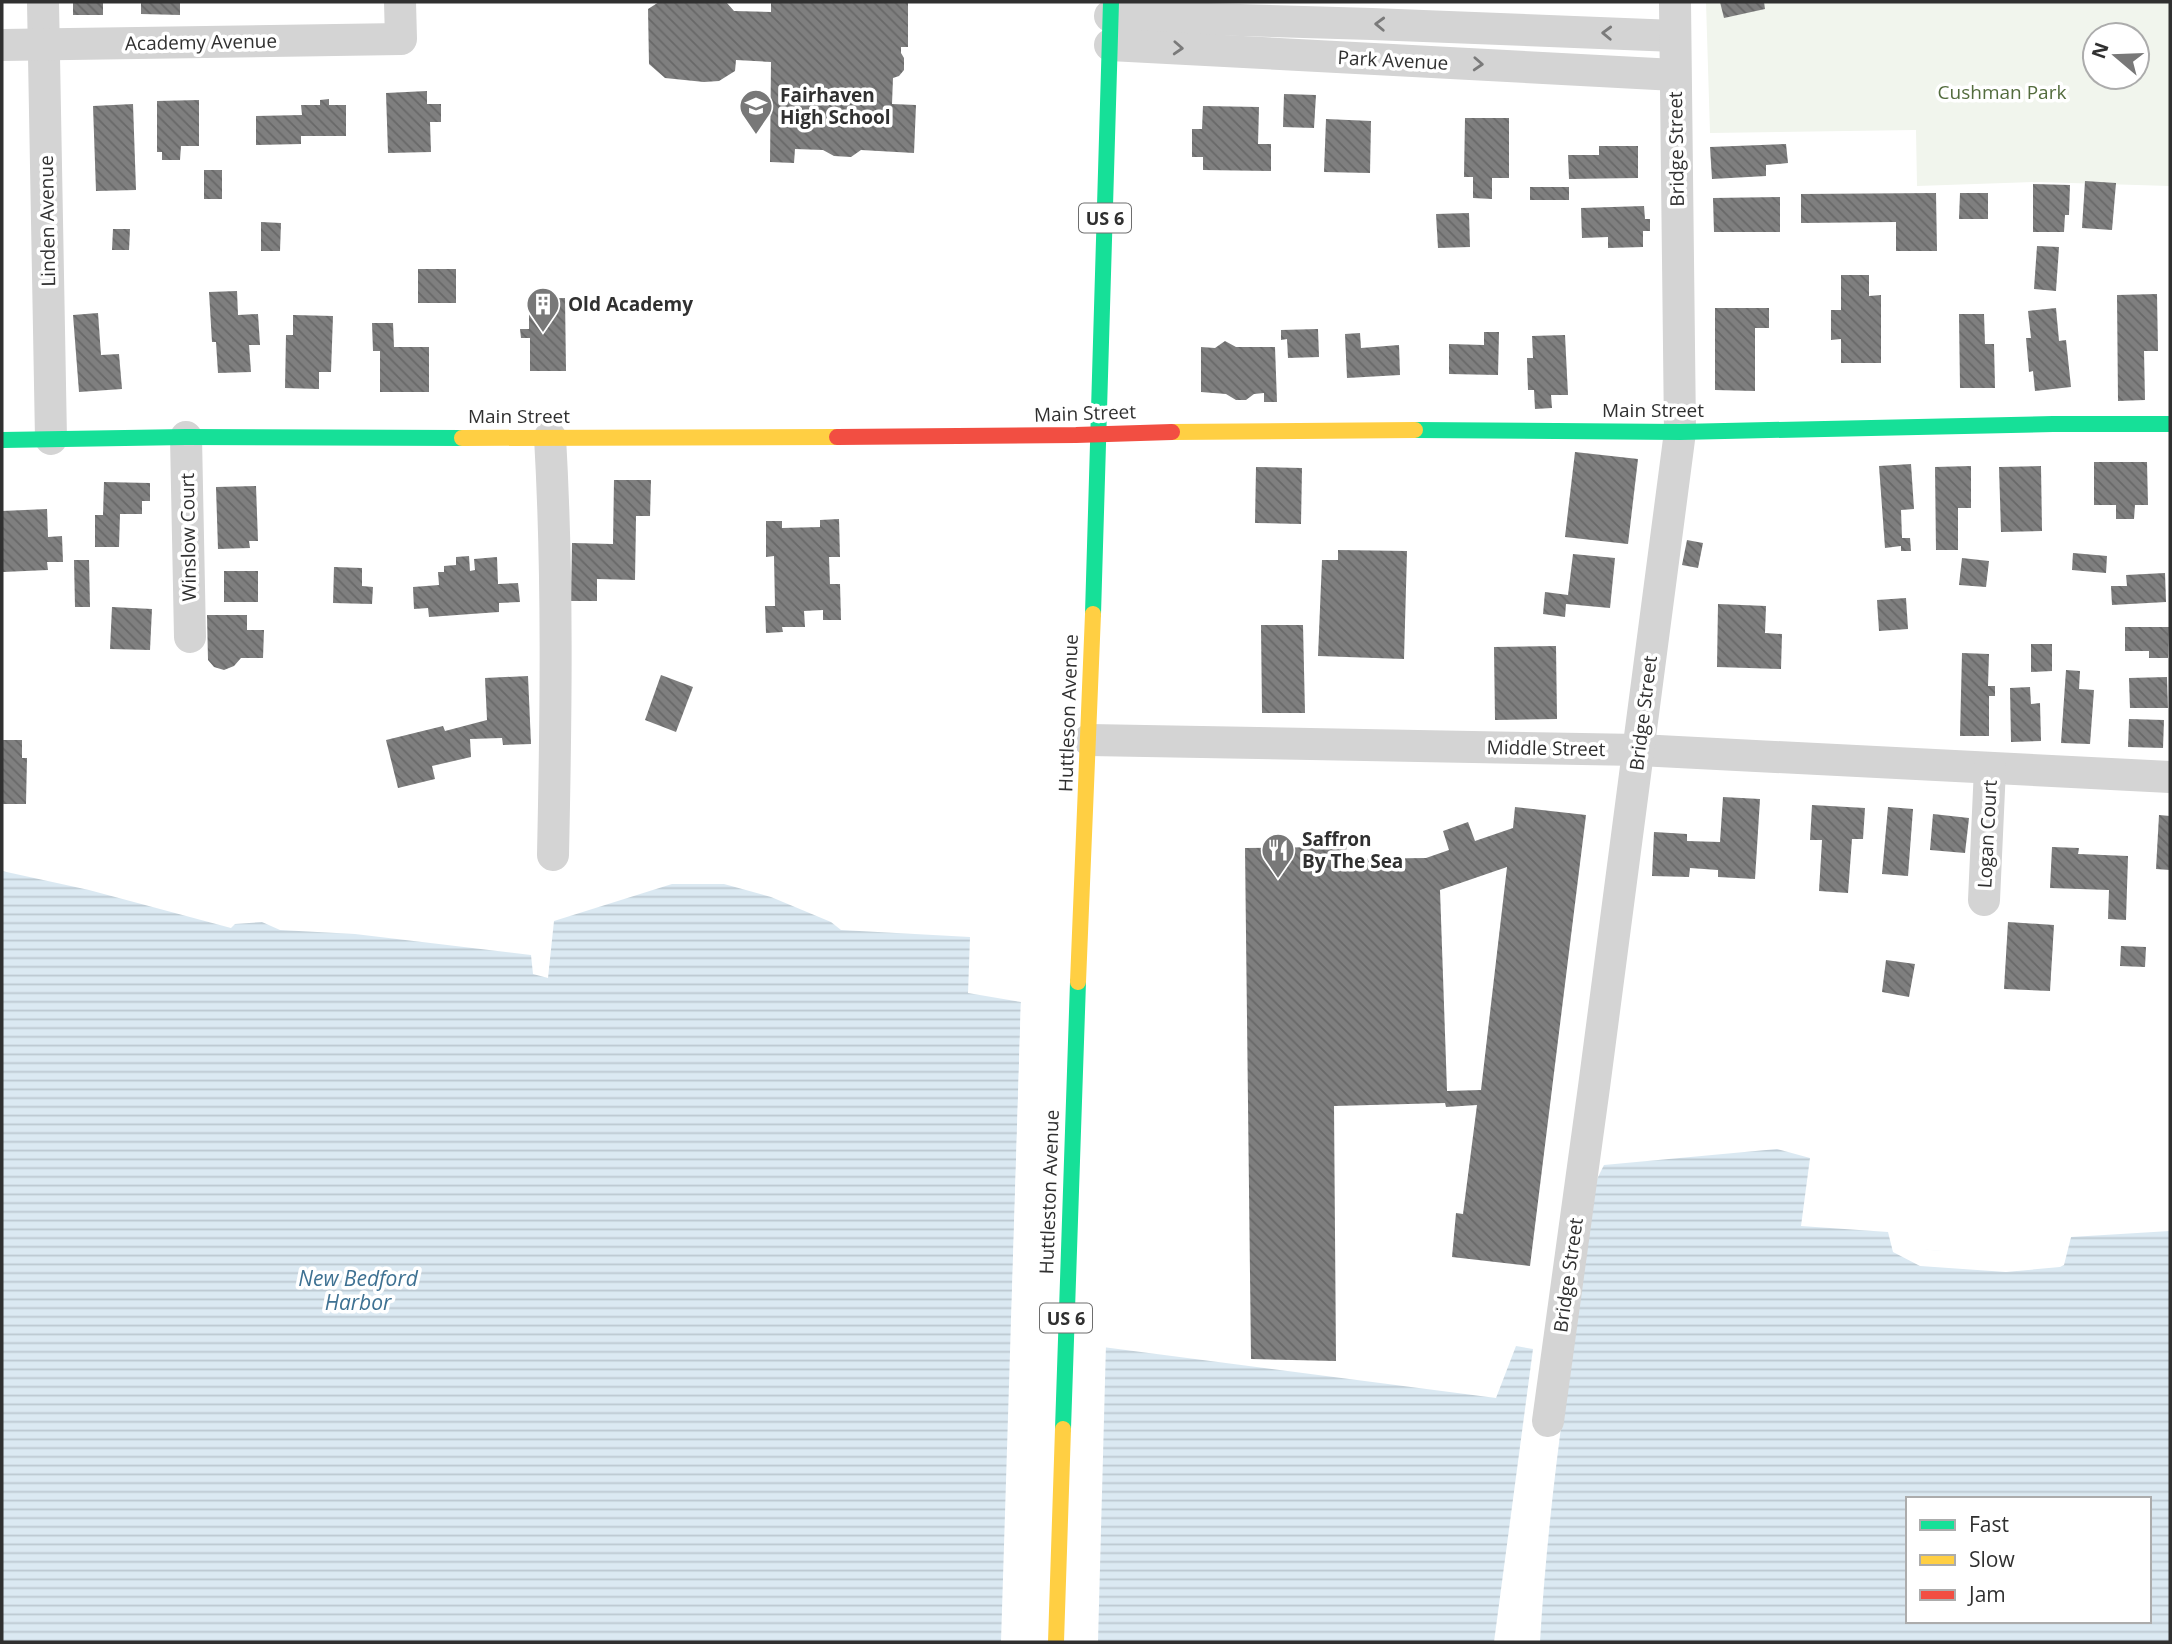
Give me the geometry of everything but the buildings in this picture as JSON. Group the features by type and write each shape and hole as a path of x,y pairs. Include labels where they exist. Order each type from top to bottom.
{"main road":[{"name":"US 6","path":"1098,434 1110,21"},
{"name":"Main Street","path":"2,440 186,437 776,438 1389,430 1680,432 2170,424"},
{"name":"Huttleson Avenue","path":"1077,994 1089,740 1098,434"},
{"name":"Huttleston Avenue","path":"1056,1642 1077,994"}],"street":[{"name":"Linden Avenue","path":"43,2 51,439"},
{"name":"Academy Avenue","path":"2,45 401,39 400,2"},
{"name":"Bridge Street","path":"1548,1421 1680,432 1675,2"},
{"path":"1110,21 1372,24 1675,36"},
{"name":"Park Avenue","path":"1110,21 1675,75"},
{"name":"Winslow Court","path":"186,437 190,637"},
{"path":"550,437 555,541 553,855"},
{"name":"Middle Street","path":"1089,740 1639,750 2170,777"},
{"name":"Logan Court","path":"1984,900 1990,768"}],"green space":[{"name":"Cushman Park","path":"1706,2 2170,2 2170,186 2037,182 1917,186 1916,130 1710,133"}],"water":[{"name":"New Bedford Harbor","path":"2,871 89,890 231,928 235,924 262,922 280,930 355,934 531,955 533,974 548,978 554,921 672,884 724,884 771,897 831,922 841,930 970,937 968,993 1021,1002 1011,1335 1496,1398 1516,1346 1533,1349 1494,1642 2,1642"},
{"path":"1777,1149 1810,1158 1801,1226 1888,1232 1903,1248 2007,1256 2064,1251 2071,1237 2170,1231 2170,1642 1540,1642 1549,1527 1563,1411 1596,1181 1604,1165"}],"pier":[{"path":"1021,998 1025,1002 1014,1332 1106,1344 1098,1642 1001,1642"},
{"path":"1888,1232 1894,1234 1904,1245 1930,1250 2007,1253 2054,1251 2061,1248 2067,1238 2071,1237 2064,1265 2006,1272 1920,1266 1893,1252"}],"traffic: fast":[{"path":"1093,614 1111,2"},
{"path":"1415,430 1680,432 2170,424"},
{"path":"2,440 186,437 462,438"},
{"path":"1063,1429 1078,982"}],"traffic: slow":[{"path":"1172,432 1415,430"},
{"path":"462,438 837,437"},
{"path":"1078,982 1093,614"},
{"path":"1056,1642 1063,1429"}],"traffic: jam":[{"path":"837,437 1172,432"}],"place":[{"name":"Fairhaven High School","path":"756,136"},
{"name":"Old Academy","path":"543,334"},
{"name":"Saffron By The Sea","path":"1278,880"}]}
